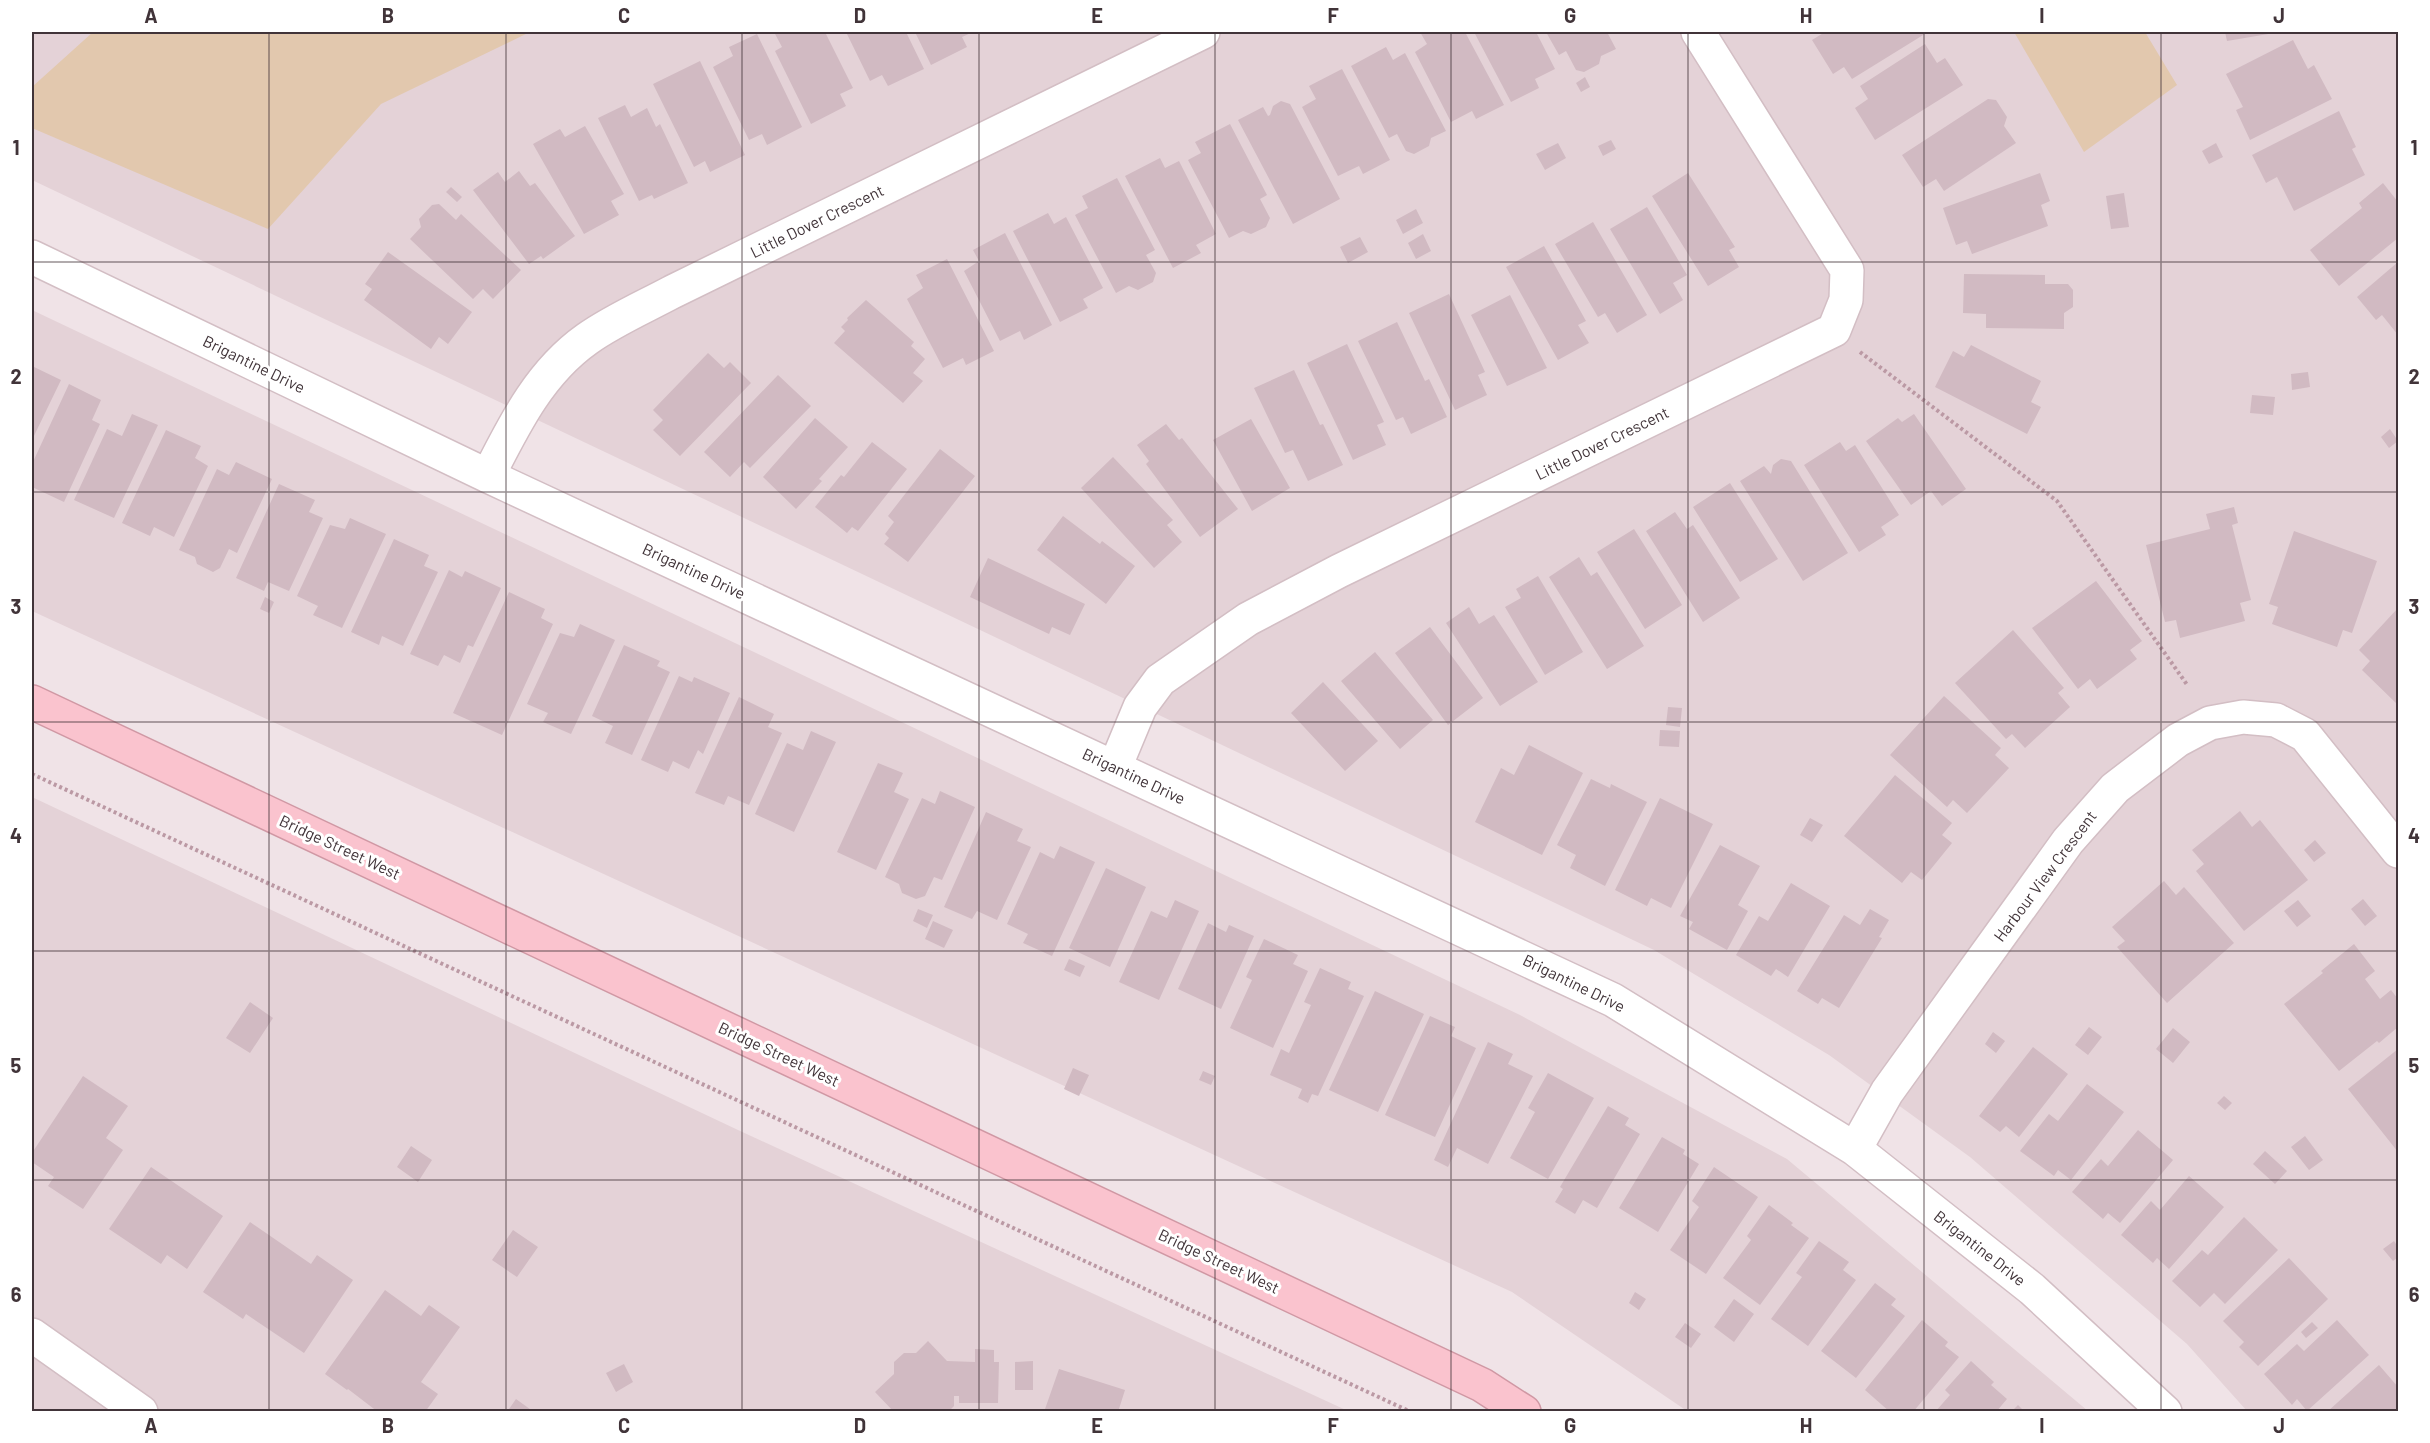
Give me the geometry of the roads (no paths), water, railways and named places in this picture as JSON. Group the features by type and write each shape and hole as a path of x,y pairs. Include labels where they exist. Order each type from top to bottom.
{"main road":[{"name":"Bridge Street West","path":"32,702 1482,1385 1524,1412"}],"street":[{"name":"Little Dover Crescent","path":"488,476 517,419 546,375 587,339 682,287 1203,32"},
{"name":"Little Dover Crescent","path":"1115,767 1140,707 1160,681 1248,619 1339,571 1834,330 1846,300 1847,270 1698,32"},
{"name":"Brigantine Drive","path":"32,257 488,476 1613,1000 1855,1149 2032,1289 2165,1412"},
{"name":"Harbour View Crescent","path":"1855,1149 1887,1092 2068,841 2115,788 2178,740 2210,723 2243,717 2276,720 2306,735 2398,851"},
{"path":"32,1335 141,1412"}]}
